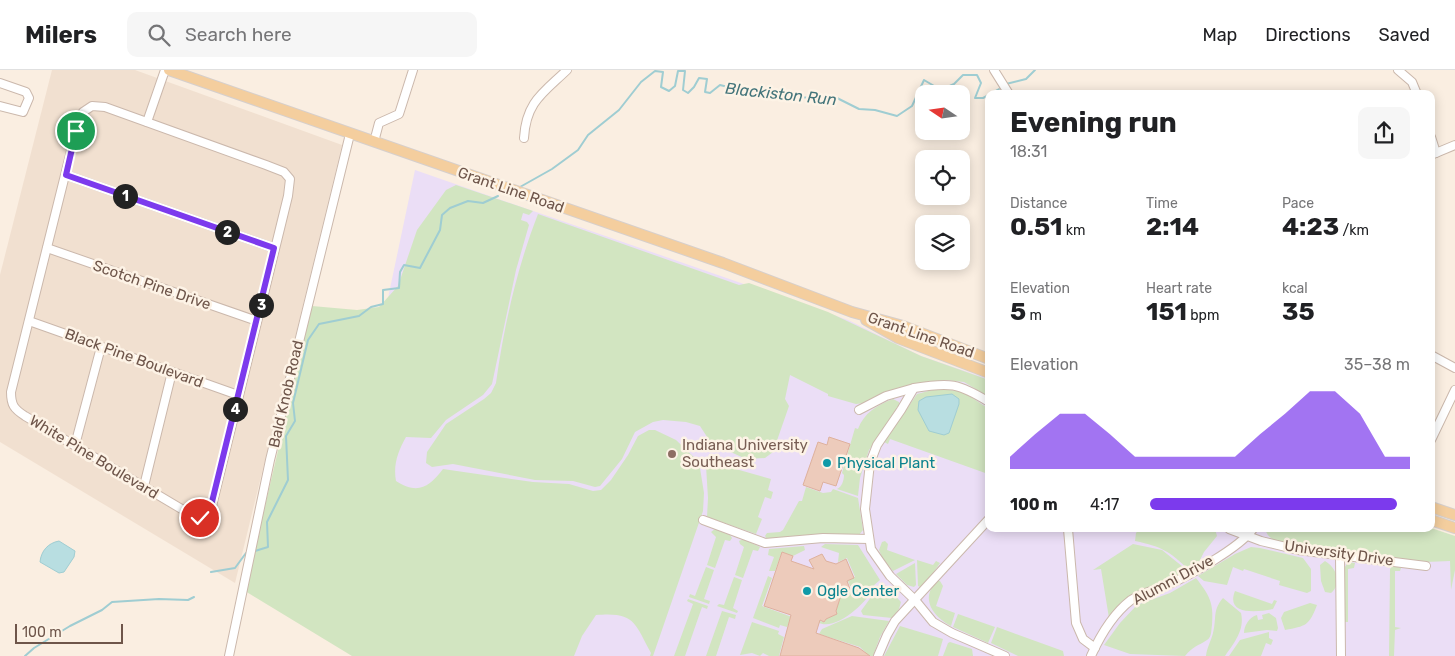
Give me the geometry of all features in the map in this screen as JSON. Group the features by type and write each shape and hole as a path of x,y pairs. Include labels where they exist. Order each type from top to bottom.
{"main road":[{"name":"Grant Line Road","path":"169,70 723,263 852,312 903,326 985,357"},
{"name":"Grant Line Road","path":"852,312 898,338 985,371"},
{"path":"1435,508 1455,515"},
{"path":"1435,521 1455,528"}],"street":[{"path":"147,122 165,70"},
{"path":"374,142 380,124 399,114 413,70"},
{"path":"524,138 527,117 531,106 567,70"},
{"path":"994,70 1006,90"},
{"path":"1398,70 1412,82 1416,90"},
{"path":"0,83 26,92 29,98 23,112 0,106"},
{"name":"White Pine Boulevard","path":"92,106 105,107 288,175 290,183 208,514 200,518 16,410 11,402 11,392 66,175 80,118 87,108 92,106"},
{"name":"Bald Knob Road","path":"229,656 270,460 350,134"},
{"path":"1435,154 1455,145"},
{"path":"66,175 274,248"},
{"name":"Scotch Pine Drive","path":"47,248 257,321"},
{"name":"Black Pine Boulevard","path":"29,321 238,395"},
{"path":"75,445 101,347"},
{"path":"1435,357 1455,368"},
{"path":"144,486 172,372"},
{"path":"860,410 886,396 914,388 940,384 958,385 985,400"},
{"path":"914,388 877,445 868,472 865,491 865,512 872,549 882,566 915,600 925,614 940,627 1005,656"},
{"path":"1435,432 1455,390"},
{"path":"702,520 765,543 823,538 870,539"},
{"path":"878,656 882,644 895,621 985,523"},
{"path":"1068,532 1076,623 1083,639 1095,648"},
{"name":"University Drive","path":"1235,532 1246,537 1298,550 1423,565"},
{"name":"Alumni Drive","path":"1091,656 1104,632 1130,602 1142,594 1180,579 1246,537 1250,532"},
{"path":"1340,555 1341,656"}],"shaded area":[{"path":"52,70 135,70 342,145 235,583 0,442 0,275"},
{"name":"Indiana University Southeast","path":"415,170 848,320 921,356 985,378 985,532 1432,532 1455,540 1455,656 358,656 318,630"}],"green space":[{"path":"456,185 533,211 529,215 523,213 521,220 529,225 516,270 492,384 483,395 446,420 431,438 406,437 397,458 395,469 396,481 411,488 422,487 433,480 443,469 533,482 569,484 593,491 601,490 611,480 638,436 649,430 655,430 676,440 699,462 704,493 703,511 653,656 650,656 651,653 632,621 619,615 609,614 596,615 582,636 574,656 352,656 245,591 312,306 357,310 379,307 398,286 417,230 446,190"},
{"path":"538,214 739,285 749,283 828,312 921,356 985,379 985,395 964,382 945,380 906,386 864,403 856,404 828,396 828,394 790,375 785,399 789,406 773,452 765,458 746,459 711,443 700,426 686,422 663,420 653,422 635,432 622,459 600,486 595,487 573,481 535,480 453,464 432,467 426,463 427,452 446,424 484,399 491,393 496,383 512,297 530,234"},
{"path":"936,389 962,391 985,406 985,473 890,439 888,444 884,442 917,394"},
{"path":"893,399 899,402 899,405 869,450 860,478 858,496 837,489 843,481 844,475 842,473 855,428 858,429 864,418 872,410"},
{"path":"711,462 771,479 768,490 773,492 771,499 765,497 758,517 762,519 756,534 707,517 706,466"},
{"path":"806,487 823,493 831,492 833,489 858,498 863,530 859,535 767,539 765,536 767,533 783,530 799,501 802,501"},
{"path":"715,529 730,535 732,538 730,541 725,540 715,568 707,565 716,537 711,532"},
{"path":"1435,529 1455,536 1455,570 1451,590 1450,561 1426,562 1282,543 1268,535 1266,532 1435,532"},
{"path":"1216,532 1217,536 1204,552 1197,566 1189,570 1165,551 1152,545 1135,541 1136,533"},
{"path":"743,539 760,547 758,551 753,550 743,578 735,575 744,547 739,541"},
{"path":"885,541 888,544 887,550 915,560 893,571 879,550 882,542"},
{"path":"825,544 858,545 880,580 873,586 850,586 848,581 855,577 847,558 838,562 839,553 821,547"},
{"path":"1133,544 1162,550 1188,571 1174,580 1148,590 1105,626 1104,623 1109,618 1101,569 1093,570"},
{"path":"804,546 805,550 793,556 782,552 775,571 769,571 774,557 768,555 769,549"},
{"path":"1251,547 1303,558 1311,569 1311,591 1307,593 1279,585 1280,581 1233,567 1227,585 1204,581 1198,576 1235,554"},
{"path":"917,560 933,565 936,561 940,563 925,585 920,587 918,586"},
{"path":"1325,561 1333,568 1337,576 1336,585 1331,593 1325,592 1321,581 1320,565"},
{"path":"1348,562 1355,563 1354,568 1348,569 1348,622 1344,622 1345,567"},
{"path":"915,563 916,585 914,587 907,585 896,574"},
{"path":"1393,565 1401,568 1400,571 1395,571 1395,627 1401,628 1395,630 1394,656 1389,656 1390,569"},
{"path":"706,567 714,570 704,599 710,601 709,604 689,597 690,594 695,596"},
{"path":"768,576 772,578 762,606 792,617 787,627 780,625 779,628 753,618"},
{"path":"734,577 742,580 733,608 738,611 737,613 717,606 719,604 724,605"},
{"path":"1196,578 1210,599 1212,610 1210,637 1207,640 1193,648 1185,656 1130,654 1104,645 1120,623 1137,605 1170,593"},
{"path":"937,581 940,581 943,586 936,606 955,613 951,626 934,613 929,601 929,594"},
{"path":"882,582 901,602 899,609 892,618 863,615 861,611"},
{"path":"855,587 874,589 858,608 842,619 834,623 819,623 837,614 836,611 841,593"},
{"path":"1235,591 1272,604 1274,600 1277,601 1273,609 1245,611 1235,605 1233,599"},
{"path":"1223,598 1241,613 1240,631 1225,656 1206,656 1213,633 1216,611"},
{"path":"688,599 708,606 707,609 702,607 685,656 674,656 693,604 687,601"},
{"path":"1310,603 1317,605 1309,621 1302,626 1285,630 1281,618 1284,612"},
{"path":"722,611 736,615 735,619 729,617 716,656 706,656"},
{"path":"1269,613 1276,618 1277,631 1267,630 1244,633 1249,620 1257,615 1258,620 1263,619 1262,615"},
{"path":"958,614 995,627 988,643 953,627"},
{"path":"852,616 889,621 880,637 873,656 865,656 865,652 860,647 819,634 822,629"},
{"path":"752,622 779,631 778,634 784,637 779,656 769,656 763,653 760,656 752,653 740,655"},
{"path":"900,626 943,639 938,656 884,656"},
{"path":"997,627 1063,651 1064,656 1018,656 991,643"},
{"path":"1269,632 1269,638 1273,640 1271,645 1266,643 1261,656 1229,656 1240,640"},
{"path":"950,642 972,649 973,656 943,656"}],"water":[{"path":"952,394 959,399 959,404 949,433 944,435 929,431 918,410 919,401 926,397"},
{"path":"59,541 75,551 74,557 64,572 59,573 40,562 46,548"}],"building":[{"name":"Physical Plant","path":"829,437 850,444 836,486 823,482 820,491 803,485 818,442 827,445"},
{"name":"Ogle Center","path":"782,552 793,556 791,561 814,569 809,560 822,554 826,561 836,564 846,559 854,578 847,581 850,589 842,592 836,611 837,614 826,619 824,622 820,620 816,633 859,648 870,656 780,656 791,615 764,606"}],"waterway":[{"name":"Blackiston Run","path":"1006,84 1026,79 1035,70"},
{"name":"Blackiston Run","path":"520,187 552,169 578,150 588,135 619,110 641,82 655,71 663,72 661,87 669,91 675,86 678,71 685,71 683,90 688,93 699,78 707,79 705,92 710,93 720,85 740,90 762,90 814,99 837,98 859,109 875,110 897,116 912,106 924,80 941,90 954,84 963,75 977,75 981,83 975,98 985,97"},
{"name":"Blackiston Run","path":"255,551 268,547 267,522 288,480 286,436 295,421 293,403 308,340 319,324 359,316 371,307 383,304 383,290 399,288 400,272 404,265 420,268 440,230 442,215 450,208 468,201 483,203 498,196"},
{"name":"Blackiston Run","path":"211,572 235,568 246,553"},
{"path":"25,656 34,648 70,626 102,610 112,602 159,599 188,600 194,597"}],"place":[{"name":"Indiana University Southeast","path":"672,454"},
{"name":"Physical Plant","path":"827,463"},
{"name":"Ogle Center","path":"807,591"}],"route":[{"path":"76,131 66,175 274,248 210,510 208,514 200,518"}]}
